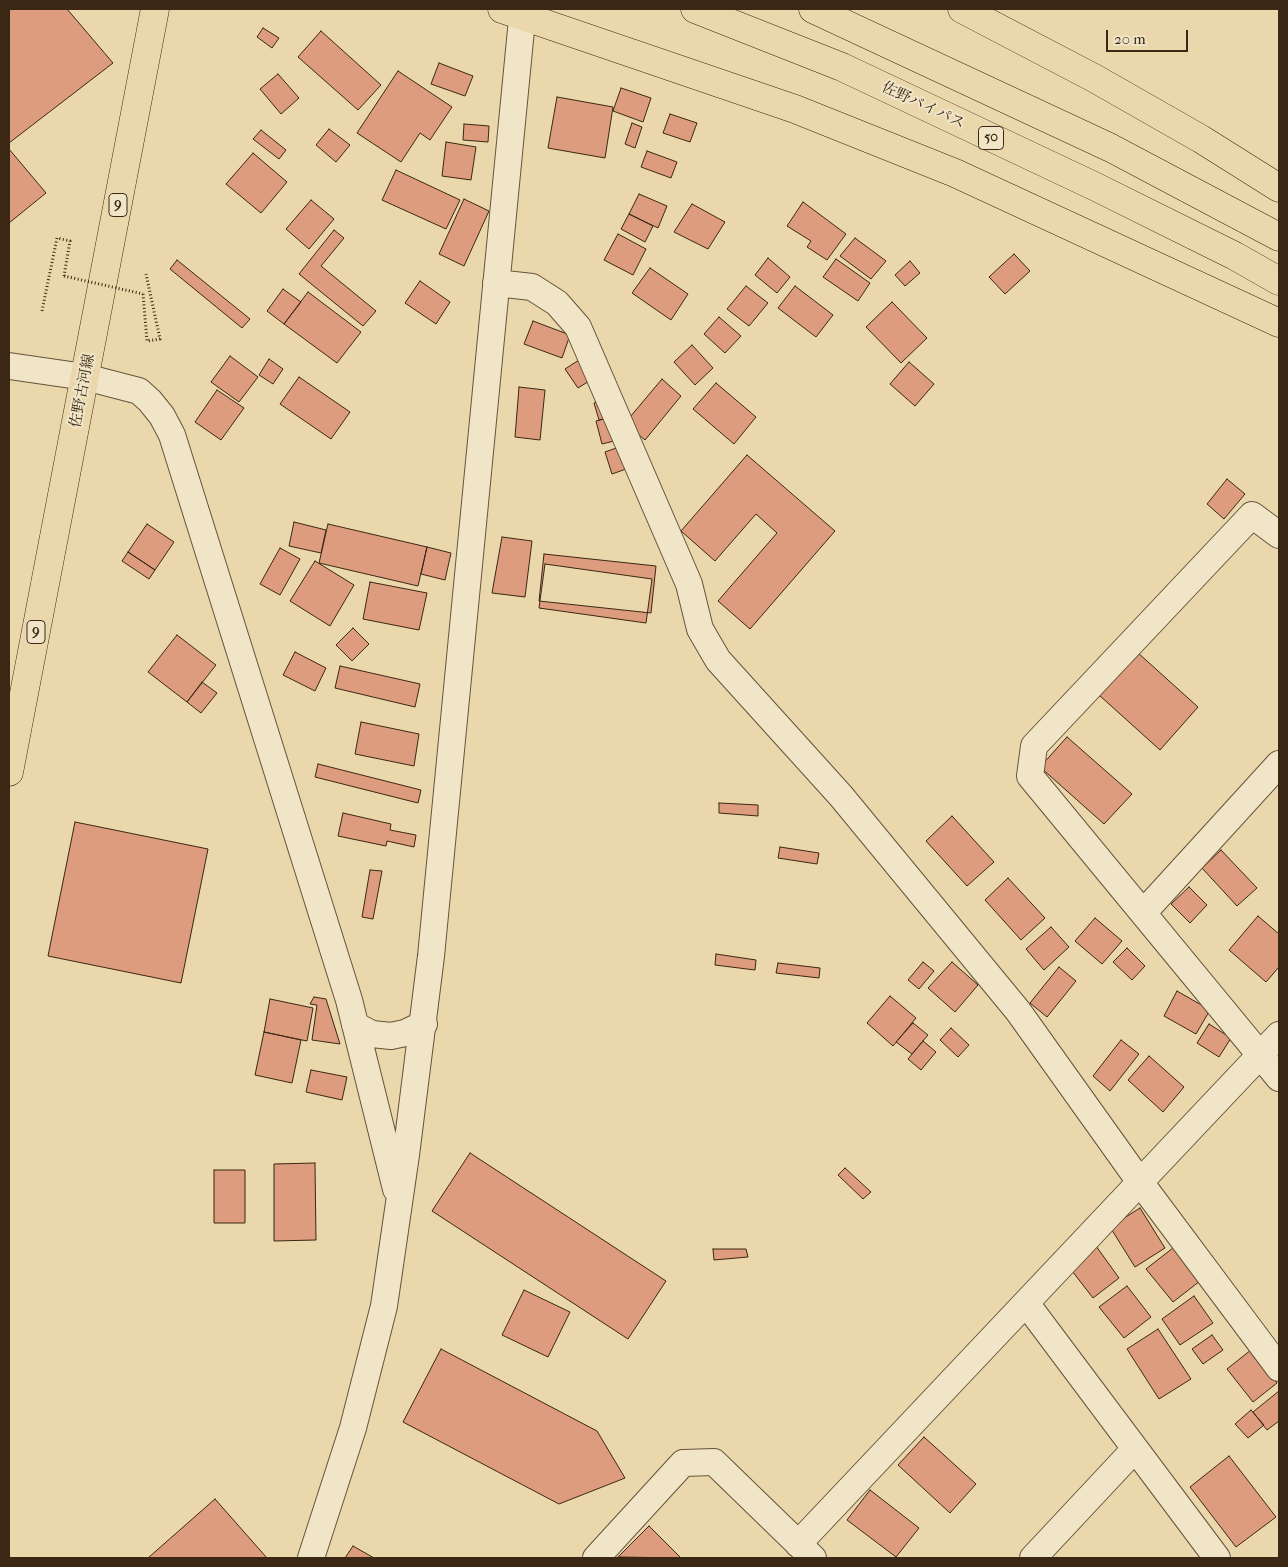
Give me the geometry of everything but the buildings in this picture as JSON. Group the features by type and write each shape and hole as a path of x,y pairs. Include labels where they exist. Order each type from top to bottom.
{"main road":[{"name":"佐野古河線","path":"9,772 155,9"},
{"name":"佐野バイパス","path":"695,9 842,67 1094,186 1235,256 1279,282"},
{"path":"813,9 1111,148 1279,236"},
{"path":"962,9 1094,78 1201,139 1279,188"},
{"path":"515,11 794,109 955,173 1279,323"}],"street":[{"path":"311,1558 353,1428 384,1306 424,1024 496,283 515,11"},
{"path":"496,283 532,287 556,302 578,327 689,584 700,630 718,660 841,796 1012,1003 1140,1182 1279,1368"},
{"path":"9,366 85,377 139,391 150,400 162,416 172,435 355,1025 380,1119 399,1202"},
{"path":"1279,535 1252,515 1034,746 1030,776 1262,1054 1279,1078"},
{"path":"1144,912 1279,764"},
{"path":"355,1025 372,1034 392,1036 405,1033 424,1024"},
{"path":"596,1558 683,1463 714,1462 806,1551 1026,1303 1279,1035"},
{"path":"1026,1303 1134,1450 1217,1558"},
{"path":"1033,1558 1134,1450"}],"path":[{"path":"42,311 57,238 70,241 64,276 143,294 148,341 160,339 146,274"}]}
